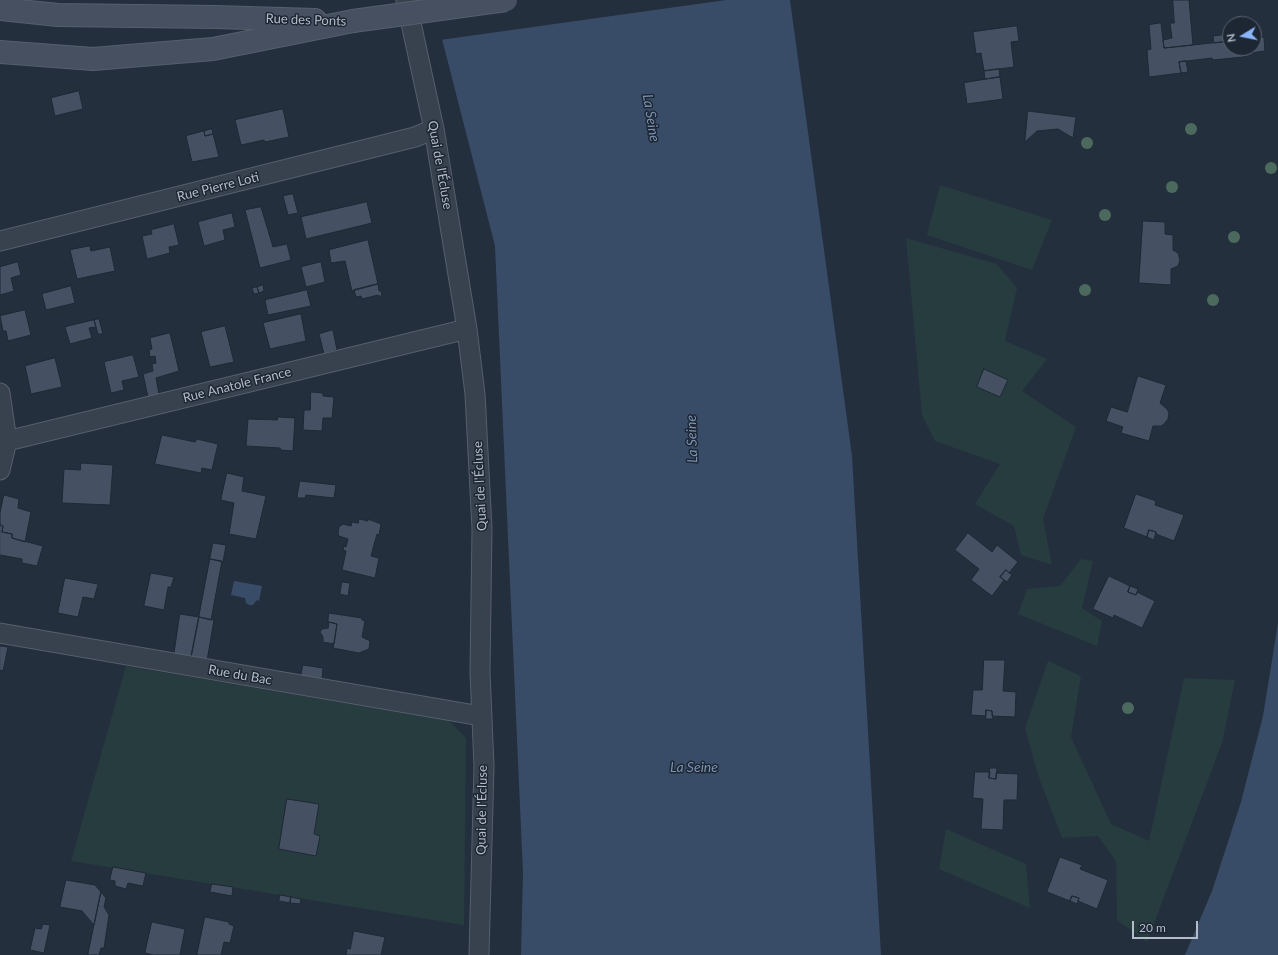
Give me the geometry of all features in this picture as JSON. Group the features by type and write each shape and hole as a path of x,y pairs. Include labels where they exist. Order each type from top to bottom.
{"main road":[{"path":"352,21 506,0"},
{"name":"Rue des Ponts","path":"0,9 58,15 216,17 352,21"},
{"name":"Rue des Ponts","path":"0,52 93,59 213,49 352,21"}],"street":[{"name":"Quai de l'Écluse","path":"406,0 434,129 467,329 475,394 482,529 480,672 484,766 479,955"},
{"name":"Rue Pierre Loti","path":"0,241 415,137 434,129"},
{"name":"Rue Anatole France","path":"7,441 467,329"},
{"path":"0,393 7,441 0,470"},
{"name":"Rue du Bac","path":"0,633 481,716"}],"green space":[{"path":"940,185 1052,220 1032,270 927,235"},
{"path":"906,238 997,264 1017,288 1005,341 1047,359 1022,391 1076,427 1043,519 1052,565 1021,555 1014,526 975,504 1000,464 935,441 922,415"},
{"path":"1081,559 1093,561 1082,608 1102,621 1097,646 1018,614 1027,589 1060,586"},
{"path":"1048,661 1081,676 1071,737 1111,824 1149,841 1184,678 1235,680 1222,743 1147,942 1117,920 1116,861 1098,836 1062,838 1038,775 1025,728"},
{"path":"126,666 449,721 466,738 464,925 71,861"},
{"path":"946,829 1026,864 1030,908 939,869"}],"water":[{"name":"La Seine","path":"437,0 790,0 852,456 881,955 521,955 523,873 495,246 442,39"},
{"path":"234,581 262,586 259,601 257,600 253,605 249,605 246,603 245,598 231,595"},
{"path":"1278,623 1278,955 1185,955 1212,891 1241,802 1263,716"}],"pier":[{"path":"435,0 726,0 440,40"}],"building":[{"path":"1173,0 1189,0 1193,45 1164,48 1163,40 1172,38 1170,23 1174,23"},
{"path":"1161,23 1164,48 1222,42 1222,56 1243,57 1213,60 1212,58 1179,62 1181,73 1149,77 1147,50 1151,49 1149,25"},
{"path":"1017,26 1019,41 1011,42 1014,67 984,71 981,53 976,54 973,32"},
{"path":"1222,35 1222,42 1214,43 1213,36"},
{"path":"1262,37 1264,37 1265,51 1262,51"},
{"path":"1186,61 1188,72 1181,73 1179,62"},
{"path":"999,69 1000,77 985,79 984,71"},
{"path":"1000,77 1003,99 967,104 964,83"},
{"path":"79,91 83,109 55,116 51,98"},
{"path":"283,109 289,137 241,145 235,120"},
{"path":"1028,111 1076,117 1073,138 1058,129 1037,131 1025,142"},
{"path":"212,129 213,134 205,136 204,131"},
{"path":"204,131 205,136 213,134 219,157 192,162 186,136"},
{"path":"293,194 298,213 288,215 283,196"},
{"path":"367,202 372,223 306,239 301,217"},
{"path":"261,207 273,247 287,244 291,260 260,268 245,210"},
{"path":"232,213 235,227 223,230 225,240 204,246 198,222"},
{"path":"1143,221 1165,222 1165,234 1173,235 1173,250 1178,253 1180,260 1178,266 1171,269 1171,285 1139,283"},
{"path":"174,224 179,245 169,247 170,253 147,259 142,236 152,234 151,230"},
{"path":"368,240 378,284 352,291 345,261 331,263 329,250"},
{"path":"90,246 91,251 110,247 115,271 77,279 70,250"},
{"path":"18,262 21,275 11,278 14,291 0,295 0,267"},
{"path":"321,262 325,282 306,287 301,267"},
{"path":"378,284 379,291 381,291 382,296 378,295 362,299 361,296 356,297 354,290"},
{"path":"263,285 264,291 259,293 257,287"},
{"path":"71,286 75,303 46,310 42,294"},
{"path":"257,287 259,293 254,294 252,288"},
{"path":"307,290 311,306 268,315 265,300"},
{"path":"25,310 31,335 8,341 6,331 3,331 0,316"},
{"path":"301,314 306,341 270,349 263,323"},
{"path":"99,319 103,334 98,334 94,320"},
{"path":"94,320 96,327 89,328 92,338 70,344 65,327"},
{"path":"225,326 234,362 210,367 201,332"},
{"path":"333,330 337,350 324,354 319,334"},
{"path":"170,333 179,371 156,378 159,394 148,397 143,374 153,371 152,364 156,363 155,356 150,357 149,350 152,349 150,338"},
{"path":"133,355 139,377 122,381 124,390 111,393 104,362"},
{"path":"55,358 62,387 31,394 25,366"},
{"path":"984,369 1008,380 1000,397 977,387"},
{"path":"1138,376 1166,385 1160,403 1169,413 1168,419 1161,426 1153,426 1149,441 1121,433 1123,427 1106,421 1111,407 1127,412"},
{"path":"311,392 323,393 323,396 334,397 332,418 323,418 322,431 303,430 304,410 310,410"},
{"path":"278,417 295,418 293,451 281,450 280,448 246,446 248,419 277,420"},
{"path":"162,435 195,442 197,439 218,444 212,470 202,468 201,473 155,464"},
{"path":"81,463 113,465 110,505 62,503 64,469 80,470"},
{"path":"227,473 244,477 242,491 266,496 256,539 229,534 234,503 221,500"},
{"path":"300,481 336,485 334,498 306,495 305,498 297,498"},
{"path":"1136,494 1156,501 1155,505 1184,515 1174,541 1149,530 1147,537 1124,528"},
{"path":"4,495 19,499 18,508 31,512 25,542 12,538 12,534 2,532 3,526 0,525 0,513"},
{"path":"359,519 368,521 368,519 381,524 379,535 377,534 371,556 379,558 375,578 342,570 346,551 343,550 344,546 346,547 348,539 339,536 339,527 343,524 351,526 352,522 358,523"},
{"path":"0,525 3,526 2,532 12,534 12,538 43,546 37,566 22,563 22,559 0,555"},
{"path":"1149,530 1156,532 1154,540 1147,537"},
{"path":"968,533 992,552 997,545 1018,562 1009,573 1006,570 1000,577 1004,580 992,596 971,580 979,569 955,550"},
{"path":"213,543 226,545 223,562 210,559"},
{"path":"210,559 222,561 211,620 199,617"},
{"path":"1006,570 1012,575 1007,582 1000,577"},
{"path":"151,573 174,577 171,587 168,587 164,610 144,606"},
{"path":"1109,576 1130,586 1128,592 1136,595 1137,592 1155,601 1142,628 1114,615 1113,618 1093,609"},
{"path":"65,578 98,584 94,599 83,597 78,617 58,613"},
{"path":"342,582 350,583 348,596 340,594"},
{"path":"1130,586 1138,589 1136,595 1128,592"},
{"path":"329,613 362,618 362,620 365,621 362,637 370,641 369,649 359,653 333,648 337,624 328,622"},
{"path":"180,614 199,617 191,658 174,655"},
{"path":"199,617 214,620 207,661 191,658"},
{"path":"329,622 337,624 334,644 323,642 323,637 320,632 322,629 328,628"},
{"path":"0,646 8,647 3,671 0,670"},
{"path":"984,660 1005,660 1003,691 1016,692 1015,717 992,716 992,711 986,710 986,716 971,715 973,690 982,690"},
{"path":"303,665 323,668 322,679 301,676"},
{"path":"986,710 992,711 993,719 986,719"},
{"path":"990,768 997,768 996,779 989,778"},
{"path":"975,772 990,772 989,778 996,779 996,773 1018,774 1017,800 1004,800 1003,830 981,829 983,799 973,798"},
{"path":"287,799 319,804 314,834 320,836 316,856 279,849"},
{"path":"1060,857 1082,865 1080,869 1108,880 1097,909 1078,901 1079,898 1072,896 1070,901 1047,892"},
{"path":"113,867 146,873 143,886 128,883 126,889 115,886 115,881 110,880"},
{"path":"66,880 95,885 101,892 94,925 82,911 60,907"},
{"path":"212,884 233,887 232,896 210,892"},
{"path":"101,892 106,898 104,907 109,915 104,948 101,948 99,955 88,955"},
{"path":"280,895 291,897 290,903 279,901"},
{"path":"1072,896 1079,898 1077,904 1070,901"},
{"path":"291,897 301,899 300,904 290,903"},
{"path":"205,917 229,922 229,924 234,926 230,943 224,942 221,955 197,955"},
{"path":"152,922 185,929 180,955 153,955 145,953"},
{"path":"43,924 50,925 44,953 30,950 35,928 41,929"},
{"path":"354,931 385,937 381,955 346,955 347,948 350,949"}]}
